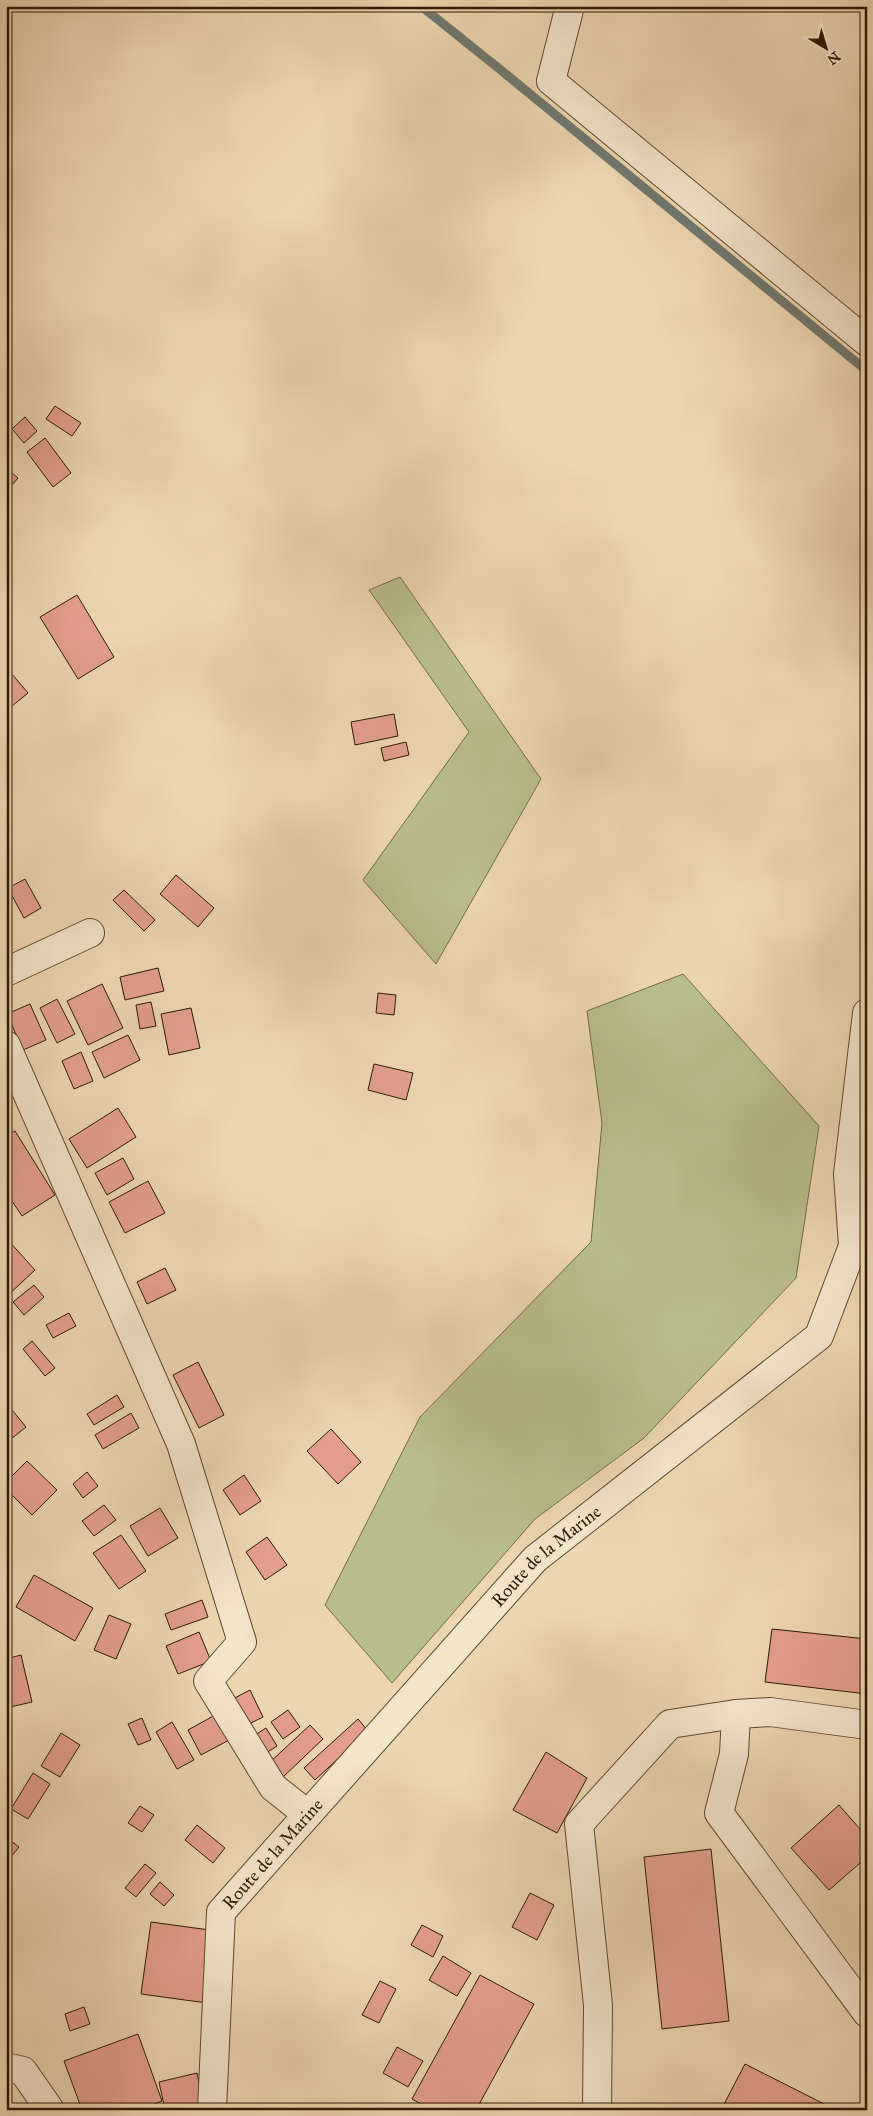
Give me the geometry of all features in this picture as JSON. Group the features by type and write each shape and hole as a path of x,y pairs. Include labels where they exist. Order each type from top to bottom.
{"street":[{"path":"570,6 551,80 867,342"},
{"path":"6,972 90,933"},
{"name":"Route de la Marine","path":"212,2110 221,1912 534,1559 819,1336 853,1246 848,1174 867,1013"},
{"path":"6,1046 184,1453 242,1642 208,1681 272,1786 307,1814"},
{"path":"597,2110 598,2005 579,1824 670,1724 736,1714 770,1712 867,1725"},
{"path":"736,1714 734,1754 718,1812 867,2013"},
{"path":"6,2067 23,2071 50,2110"}],"green space":[{"path":"400,577 541,779 436,964 363,880 469,732 369,590"},
{"path":"683,974 819,1126 796,1278 644,1438 535,1519 392,1683 325,1605 420,1417 591,1242 602,1123 587,1011"}],"building":[{"path":"55,406 81,423 72,436 46,419"},
{"path":"25,417 37,431 24,443 12,429"},
{"path":"45,438 71,473 53,487 27,452"},
{"path":"6,468 18,478 6,492"},
{"path":"77,595 114,657 78,679 40,617"},
{"path":"6,667 28,693 12,706 6,698"},
{"path":"394,714 398,736 355,745 351,722"},
{"path":"406,742 409,755 384,761 381,748"},
{"path":"176,875 214,908 198,927 160,894"},
{"path":"25,879 41,908 24,918 8,888"},
{"path":"124,890 155,920 144,931 113,900"},
{"path":"6,904 12,915 6,918"},
{"path":"158,968 164,991 125,1000 120,977"},
{"path":"102,984 123,1028 88,1045 67,1001"},
{"path":"378,993 396,995 394,1015 376,1013"},
{"path":"57,999 75,1034 57,1043 40,1008"},
{"path":"151,1002 156,1026 140,1029 136,1005"},
{"path":"30,1004 46,1040 23,1050 7,1014"},
{"path":"191,1008 200,1048 169,1055 161,1014"},
{"path":"128,1035 140,1060 104,1078 92,1052"},
{"path":"81,1052 93,1081 74,1089 62,1061"},
{"path":"374,1064 413,1073 406,1100 368,1090"},
{"path":"118,1108 136,1137 87,1168 69,1139"},
{"path":"15,1131 55,1195 22,1216 6,1192 6,1136"},
{"path":"123,1158 134,1179 107,1195 95,1173"},
{"path":"148,1181 165,1213 125,1233 109,1202"},
{"path":"6,1238 35,1270 6,1297"},
{"path":"165,1268 176,1290 147,1304 137,1282"},
{"path":"34,1285 44,1297 24,1315 13,1302"},
{"path":"69,1313 76,1326 53,1338 46,1325"},
{"path":"32,1341 55,1368 45,1376 23,1349"},
{"path":"198,1362 224,1415 199,1428 173,1375"},
{"path":"117,1395 124,1407 94,1425 87,1414"},
{"path":"12,1410 26,1427 10,1440 6,1435 6,1414"},
{"path":"131,1413 139,1428 103,1449 95,1435"},
{"path":"331,1429 361,1462 338,1484 307,1451"},
{"path":"27,1461 57,1490 32,1515 6,1489 6,1482"},
{"path":"87,1472 98,1486 83,1498 73,1484"},
{"path":"244,1475 261,1501 240,1515 223,1490"},
{"path":"104,1505 116,1520 94,1536 82,1521"},
{"path":"160,1508 178,1538 148,1556 130,1526"},
{"path":"121,1535 146,1571 119,1589 93,1553"},
{"path":"267,1537 287,1565 265,1580 246,1552"},
{"path":"34,1575 93,1608 75,1641 16,1607"},
{"path":"202,1600 208,1617 171,1630 165,1614"},
{"path":"109,1615 131,1624 116,1659 94,1650"},
{"path":"772,1629 867,1639 867,1694 765,1682"},
{"path":"199,1632 211,1661 178,1674 166,1646"},
{"path":"21,1655 32,1702 6,1708 6,1659"},
{"path":"250,1690 263,1717 243,1727 229,1701"},
{"path":"288,1710 300,1727 283,1739 271,1722"},
{"path":"217,1714 231,1739 201,1755 188,1730"},
{"path":"142,1718 151,1740 138,1745 128,1724"},
{"path":"358,1719 368,1731 315,1780 304,1768"},
{"path":"172,1722 194,1760 177,1769 156,1732"},
{"path":"310,1725 323,1739 282,1778 269,1763"},
{"path":"266,1728 277,1746 263,1755 252,1737"},
{"path":"61,1733 80,1745 60,1777 41,1766"},
{"path":"546,1752 587,1778 557,1833 513,1810"},
{"path":"33,1773 50,1784 28,1819 11,1809"},
{"path":"839,1805 867,1837 867,1857 829,1890 791,1848"},
{"path":"140,1806 154,1815 142,1832 128,1823"},
{"path":"197,1825 225,1848 213,1863 185,1840"},
{"path":"6,1837 19,1847 6,1863"},
{"path":"711,1849 729,2021 662,2029 644,1857"},
{"path":"145,1864 156,1873 136,1897 125,1888"},
{"path":"160,1882 174,1895 164,1906 150,1894"},
{"path":"530,1893 554,1905 537,1940 512,1927"},
{"path":"151,1922 217,1931 207,2003 141,1994"},
{"path":"422,1925 443,1936 433,1957 411,1945"},
{"path":"443,1956 471,1973 457,1996 429,1980"},
{"path":"480,1975 534,2004 476,2110 432,2110 412,2099"},
{"path":"380,1981 396,1989 379,2023 362,2015"},
{"path":"84,2007 90,2024 70,2031 65,2014"},
{"path":"138,2034 162,2101 138,2110 82,2110 64,2061"},
{"path":"397,2047 423,2061 408,2087 383,2073"},
{"path":"745,2064 836,2110 721,2110"},
{"path":"197,2073 205,2110 165,2110 159,2082"},
{"path":"867,2096 867,2107 861,2102"}],"waterway":[{"path":"421,6 867,371"}]}
